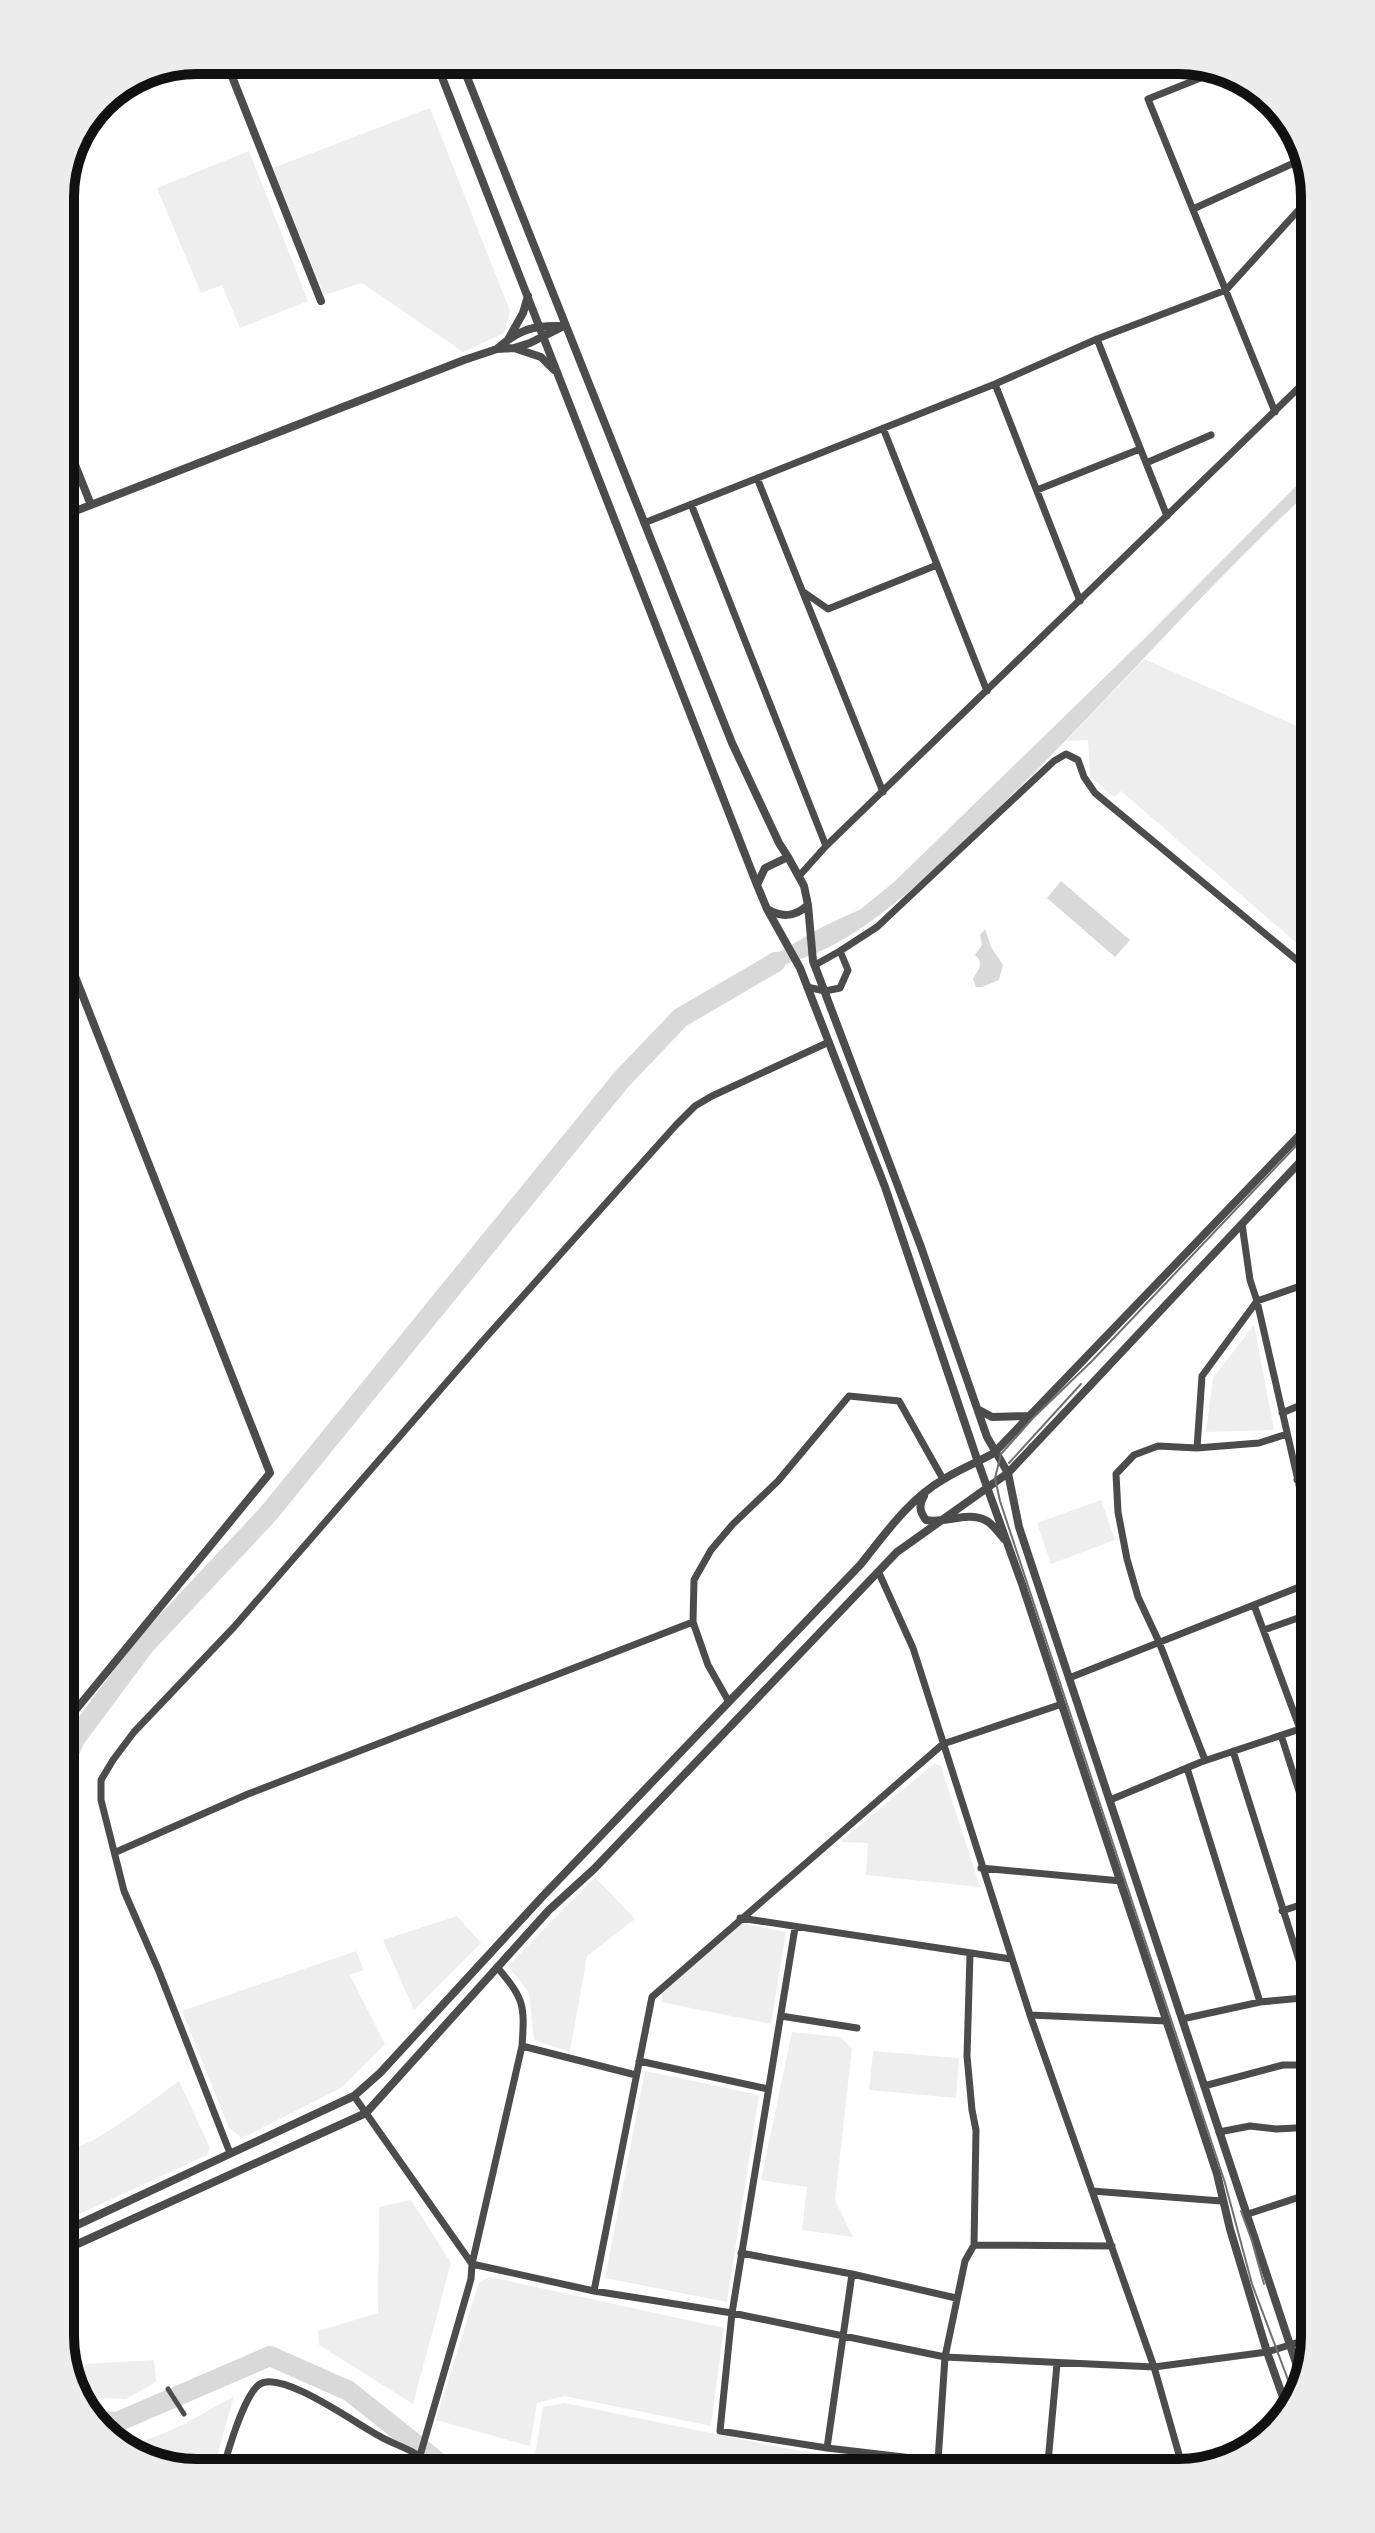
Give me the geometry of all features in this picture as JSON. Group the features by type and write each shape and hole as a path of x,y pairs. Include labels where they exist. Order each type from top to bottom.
{"street":[{"path":"231,74 321,301"},
{"path":"441,74 757,885 800,968 885,1187 1121,1881 1217,2174 1221,2201 1283,2398"},
{"path":"466,74 732,743 807,894 814,963 875,1121 994,1453 1008,1473 1019,1527 1296,2366"},
{"path":"1204,77 1148,99 1275,412"},
{"path":"1193,209 1296,162"},
{"path":"644,523 995,384 1097,339 1226,290 1301,207"},
{"path":"497,349 509,338 523,313 528,296"},
{"path":"509,338 539,325 564,326"},
{"path":"74,512 497,349 514,348 564,326"},
{"path":"1097,339 1167,516"},
{"path":"514,348 541,357 557,373"},
{"path":"995,384 1080,601"},
{"path":"800,875 826,846 1301,386"},
{"path":"883,428 987,691"},
{"path":"1146,463 1211,435"},
{"path":"1037,490 1140,449"},
{"path":"74,462 91,505"},
{"path":"757,478 883,792"},
{"path":"691,504 826,846"},
{"path":"803,592 828,609 937,565"},
{"path":"814,963 840,951 877,927 1054,761 1066,754 1078,760 1084,777 1095,793 1301,963"},
{"path":"757,885 765,868 788,857"},
{"path":"767,909 784,916 793,915 808,905"},
{"path":"807,987 825,991 840,988 848,970 840,951"},
{"path":"74,974 270,1473 74,1712"},
{"path":"230,2153 124,1891 101,1800 101,1780 134,1732 234,1627 480,1344 680,1121 695,1106 712,1096 829,1042"},
{"path":"74,2226 354,2096 380,2073 542,1897 861,1564 894,1522 943,1479 994,1453 1301,1133"},
{"path":"74,2246 366,2113 549,1910 594,1869 897,1552 1008,1473 1301,1161"},
{"path":"1242,1224 1250,1280 1301,1496"},
{"path":"1197,1448 1202,1376 1257,1301 1301,1286"},
{"path":"729,1702 708,1665 693,1622 694,1580 711,1550 778,1481 849,1396 899,1401 943,1479"},
{"path":"1282,1413 1301,1405"},
{"path":"978,1410 992,1417 1028,1416"},
{"path":"1205,1760 1138,1597 1118,1512 1116,1474 1134,1455 1158,1446 1197,1448 1259,1443 1287,1434"},
{"path":"1297,1480 1301,1479"},
{"path":"926,1491 920,1504 926,1520 937,1522 969,1516 987,1520 1007,1543"},
{"path":"879,1573 913,1648 981,1868 1154,2367 1180,2459"},
{"path":"1069,1678 1301,1586"},
{"path":"1110,1800 1205,1760 1300,1729 1254,1605"},
{"path":"1264,1630 1301,1617"},
{"path":"116,1852 248,1794 693,1622"},
{"path":"594,2291 652,1997 943,1744 1062,1704"},
{"path":"1281,1735 1301,1797"},
{"path":"1233,1751 1301,1964"},
{"path":"1187,1768 1260,2002"},
{"path":"981,1868 1121,1881"},
{"path":"1282,1911 1301,1905"},
{"path":"740,1918 1011,1959"},
{"path":"795,1928 732,2313 720,2431 921,2459"},
{"path":"938,2459 945,2357 965,2261 974,2245 976,2130 967,2056 970,1954"},
{"path":"418,2459 471,2279 522,2046 525,2013 518,1992 497,1967"},
{"path":"1182,2019 1260,2002 1301,1998"},
{"path":"1030,2015 1167,2021"},
{"path":"781,2016 857,2028"},
{"path":"522,2046 636,2075"},
{"path":"639,2061 768,2089"},
{"path":"1204,2086 1283,2065 1301,2065"},
{"path":"354,2096 472,2264 594,2291 732,2313 945,2357 1154,2367 1267,2352 1301,2342"},
{"path":"1219,2132 1250,2126 1301,2128"},
{"path":"1092,2191 1221,2201"},
{"path":"1248,2214 1301,2197"},
{"path":"974,2245 1112,2246"},
{"path":"741,2253 956,2298"},
{"path":"827,2448 852,2274"},
{"path":"1048,2459 1057,2364"},
{"path":"226,2459 231,2438 252,2393 261,2383 271,2382 313,2395 422,2459"},
{"path":"168,2389 184,2414"}],"shaded area":[{"path":"430,108 510,311 504,333 463,352 362,283 324,295 273,168"},
{"path":"249,151 308,301 240,328 222,285 201,293 157,188"},
{"path":"1301,481 1301,499 952,853 907,893 859,929 821,951 778,967 774,955 861,909 894,882"},
{"path":"1144,659 1301,728 1301,947 1121,791 1114,797 1090,777 1088,740 1066,741"},
{"path":"1061,881 1130,940 1115,957 1047,898"},
{"path":"985,929 991,947 1003,965 999,980 976,987 973,979 980,964 975,955 982,945 980,935"},
{"path":"1254,1325 1274,1430 1206,1432 1213,1378"},
{"path":"1101,1500 1115,1540 1051,1564 1037,1523"},
{"path":"934,1764 941,1766 980,1887 866,1875 868,1843 840,1842"},
{"path":"595,1877 635,1919 587,1956 570,2052 534,2040 529,1993 512,1971 511,1963"},
{"path":"457,1916 481,1943 414,2010 383,1940"},
{"path":"741,1923 786,1932 771,2024 661,2002 663,1992"},
{"path":"356,1951 364,1970 350,1975 385,2044 341,2088 242,2138 229,2128 182,2011"},
{"path":"792,2032 840,2037 852,2048 835,2200 853,2237 802,2230 807,2187 761,2180"},
{"path":"873,2051 959,2058 956,2098 869,2090"},
{"path":"645,2071 759,2095 727,2302 605,2278"},
{"path":"179,2081 210,2148 207,2155 74,2217 74,2148 138,2111"},
{"path":"411,2200 451,2263 413,2404 319,2345 318,2331 378,2313 379,2207"},
{"path":"490,2277 724,2328 711,2426 565,2396 537,2403 530,2446 436,2420 479,2282"},
{"path":"154,2360 156,2382 126,2399 90,2398 80,2372 86,2364"},
{"path":"234,2396 218,2453 214,2456 189,2459 185,2454 169,2456 134,2442 147,2440 192,2420"},
{"path":"565,2403 783,2448 856,2459 534,2459 543,2407"}],"waterway":[{"path":"74,1741 144,1646 268,1514 621,1080 680,1018 776,962"},
{"path":"108,2421 117,2422 270,2356 349,2391 434,2459"}],"tram line":[{"path":"1290,2386 1252,2284 1225,2183 995,1478 1001,1454 1033,1418 1092,1361 1301,1141"},
{"path":"1009,1463 1081,1384"},
{"path":"1241,2211 1264,2284"}]}
